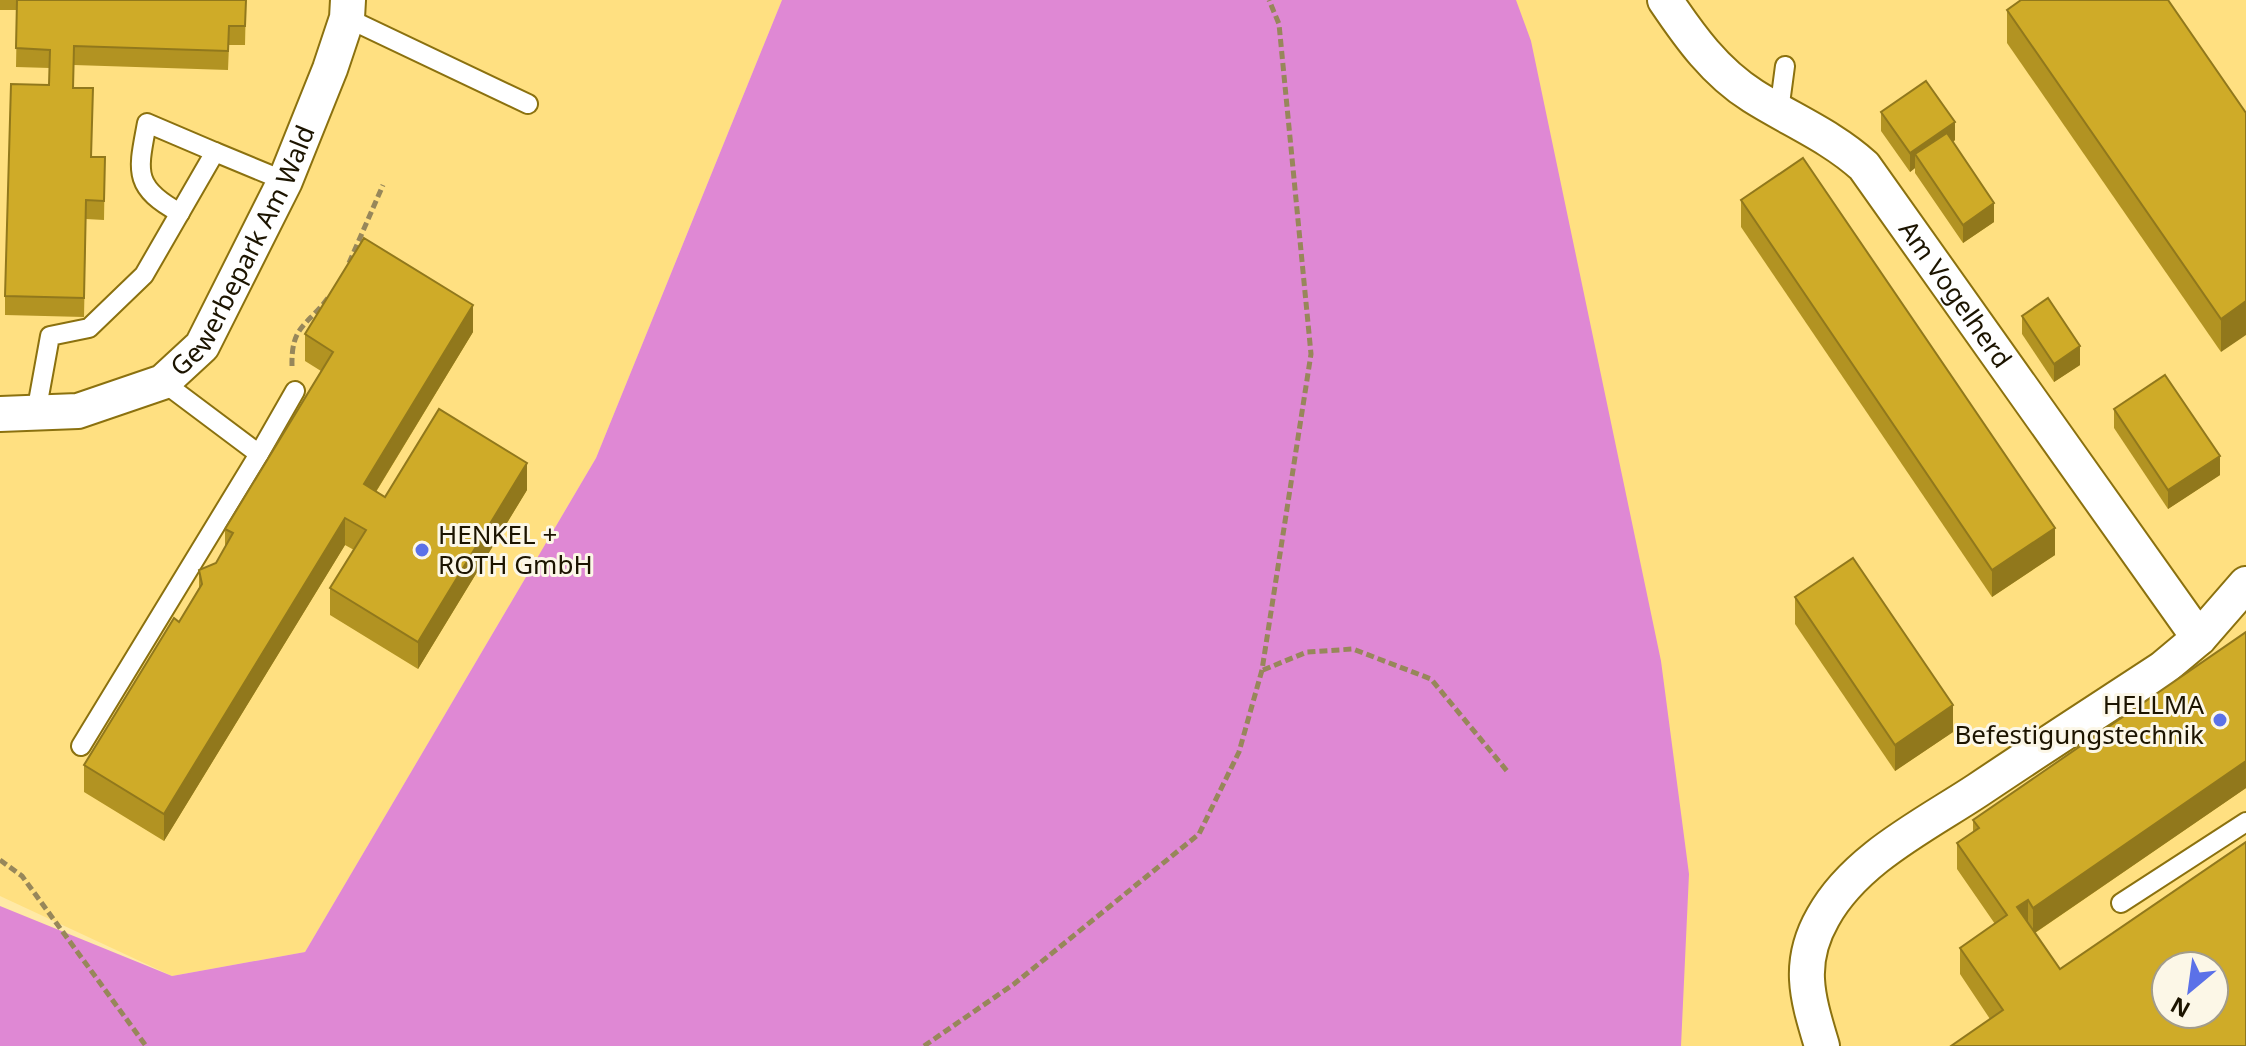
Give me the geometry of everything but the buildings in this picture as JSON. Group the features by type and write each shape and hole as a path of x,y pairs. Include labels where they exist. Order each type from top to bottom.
{"street":[{"name":"Am Vogelherd","path":"1665,0 1714,65 1752,96 1843,147 1864,166 2199,638"},
{"name":"Gewerbepark Am Wald","path":"0,414 78,411 163,382 202,346 285,181 347,9"},
{"path":"1822,1046 1805,989 1809,955 1822,917 1848,884 1890,848 2162,669 2199,638 2246,584"}],"lane":[{"path":"347,9 528,104"},
{"path":"1779,111 1785,66"},
{"path":"180,213 153,199 138,172 147,123 285,181"},
{"path":"36,413 50,336 89,328 144,275 215,152"},
{"path":"163,382 259,454"},
{"path":"81,746 295,391"},
{"path":"2121,903 2246,822"}],"path":[{"path":"924,1046 1014,984 1199,834 1239,752 1262,670 1311,354 1279,24 1269,0"},
{"path":"343,277 383,185"},
{"path":"295,391 291,343 303,322 322,306 336,287"},
{"path":"1262,670 1307,652 1353,649 1431,679 1507,771"},
{"path":"0,860 22,876 146,1046"}],"shaded area":[{"path":"0,0 782,0 596,458 305,952 172,976 0,896"},
{"path":"782,0 1516,0 1531,41 1661,661 1689,874 1681,1046 0,1046 0,906 172,976 305,952 596,458"},
{"path":"1393,0 2246,0 2246,1046 1180,1046"}],"place":[{"name":"HENKEL + ROTH GmbH","path":"422,550"},
{"name":"HELLMA Befestigungstechnik","path":"2220,720"}]}
